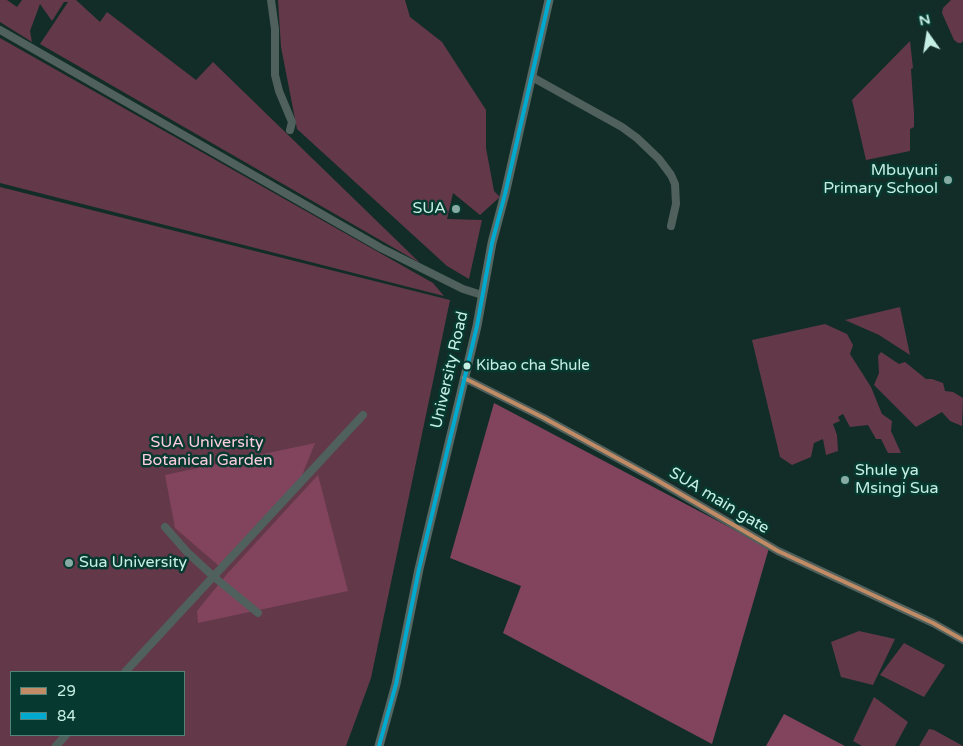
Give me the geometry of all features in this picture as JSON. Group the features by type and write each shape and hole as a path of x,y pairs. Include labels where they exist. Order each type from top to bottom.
{"main road":[{"name":"University Road","path":"379,746 396,684 419,569 549,0"}],"street":[{"path":"271,0 275,28 275,75 279,91 292,122 290,130"},
{"path":"0,30 381,248 463,289 482,295"},
{"path":"532,77 622,128 637,138 659,160 671,175 675,184 676,204 671,226"},
{"name":"SUA main gate","path":"464,378 544,418 655,479 778,551 933,623 963,640"},
{"path":"126,671 363,415"},
{"path":"165,527 214,578 258,613"},
{"path":"56,746 65,736"}],"green space":[{"path":"0,0 7,0 17,7 22,0 76,0 100,22 107,12 196,80 213,62 420,263 40,44 68,2 64,2 52,21 40,4 30,31 32,42 0,22"},
{"path":"278,0 405,0 410,17 442,42 486,110 486,148 494,191 500,197 480,215 453,193 447,219 482,220 469,279 447,266 297,129 281,47"},
{"path":"951,0 963,0 963,41 961,43 954,40 942,13 943,8"},
{"path":"0,38 433,283 444,296 0,183"},
{"path":"910,41 913,68 911,69 914,127 910,129 910,151 866,160 852,100"},
{"name":"SUA University Botanical Garden","path":"0,187 450,300 371,678 346,746 0,746"},
{"path":"900,307 910,355 879,335 845,320"},
{"path":"825,324 847,334 853,345 850,354 871,387 882,414 892,421 891,431 901,453 888,453 881,439 876,439 868,425 850,427 843,414 838,417 840,421 833,424 837,435 838,451 826,455 823,439 814,443 811,457 792,465 780,457 752,340"},
{"path":"881,352 899,364 905,362 926,379 943,383 945,391 953,392 963,398 962,426 950,421 942,412 916,427 874,385 879,373 878,356"},
{"path":"859,631 895,639 873,685 841,677 831,642"},
{"path":"904,643 945,665 924,697 880,675"},
{"path":"874,697 908,722 895,746 862,746 853,741"},
{"path":"929,729 934,730 963,746 919,746"}],"shaded area":[{"path":"494,403 769,548 712,744 503,633 521,586 450,558"},
{"path":"315,443 301,478 219,566 175,528 165,475"},
{"path":"318,475 348,591 198,623 197,611 227,574"},
{"path":"784,714 843,745 845,746 766,746"}],"transit line":[{"name":"84","path":"379,746 396,684 419,569 477,326 492,243 549,0"},
{"name":"29","path":"464,378 544,418 655,479 778,551 933,623 963,640"}],"place":[{"name":"Mbuyuni Primary School","path":"948,180"},
{"name":"SUA","path":"456,209"},
{"name":"Kibao cha Shule","path":"467,366"},
{"name":"Shule ya Msingi Sua","path":"845,480"},
{"name":"Sua University","path":"69,563"}]}
